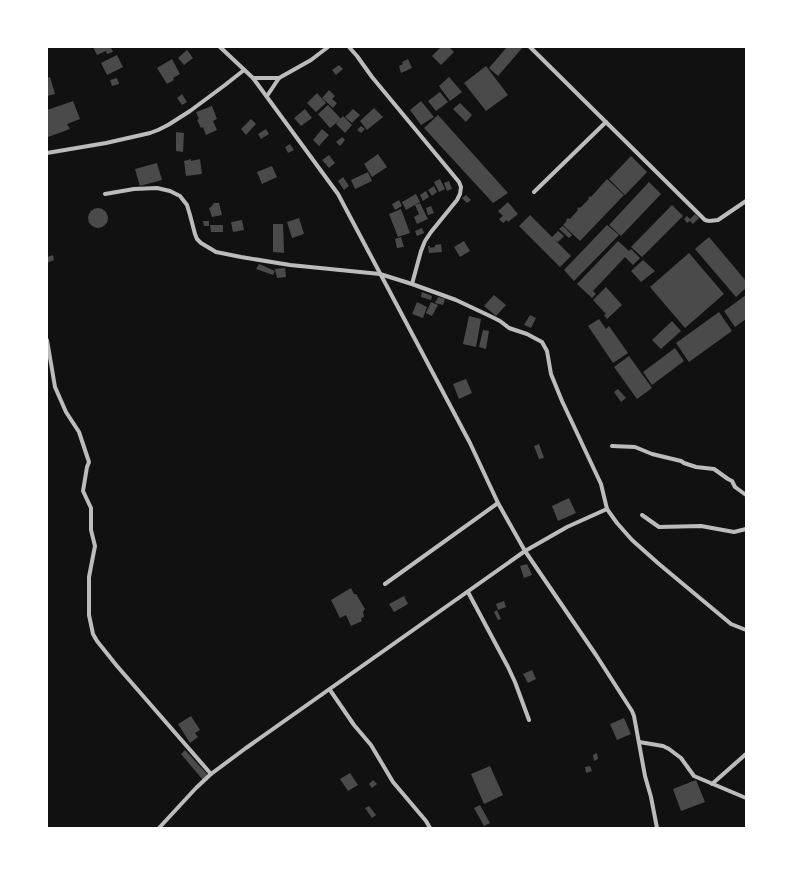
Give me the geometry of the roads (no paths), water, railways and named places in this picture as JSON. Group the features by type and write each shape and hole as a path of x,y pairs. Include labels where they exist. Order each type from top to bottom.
{"street":[{"path":"220,47 253,78 338,194 470,443 498,503 525,551 629,705 634,716 645,776 657,828"},
{"path":"267,96 279,78 311,60 328,47"},
{"path":"349,47 459,182 461,187 457,200 425,241 412,284"},
{"path":"530,47 705,220 718,220 746,201"},
{"path":"47,153 106,143 158,130 190,111 244,70"},
{"path":"253,78 279,78"},
{"path":"534,192 606,122"},
{"path":"105,194 134,189 157,188 170,191 180,196 187,205 194,234 197,238 201,243 216,252 290,265 380,274 412,284 474,308 509,328 542,342 547,351 551,374 562,401 601,484 607,509 632,540 659,564 731,624 746,629"},
{"path":"47,340 55,387 66,412 79,432 89,462 83,491 90,508 91,530 95,546 89,577 89,615 93,634 117,666 211,774"},
{"path":"612,446 635,447 652,454 681,461 696,467 714,468 732,481 735,487 746,495"},
{"path":"385,584 498,503"},
{"path":"159,828 211,774 246,748 525,551 567,527 607,509"},
{"path":"642,515 659,526 701,526 734,532 746,529"},
{"path":"468,592 508,667 529,720"},
{"path":"330,690 354,725 371,745 393,782 426,821 430,828"},
{"path":"639,742 663,746 669,749 681,758 694,776 746,798"},
{"path":"712,784 746,754"}]}
